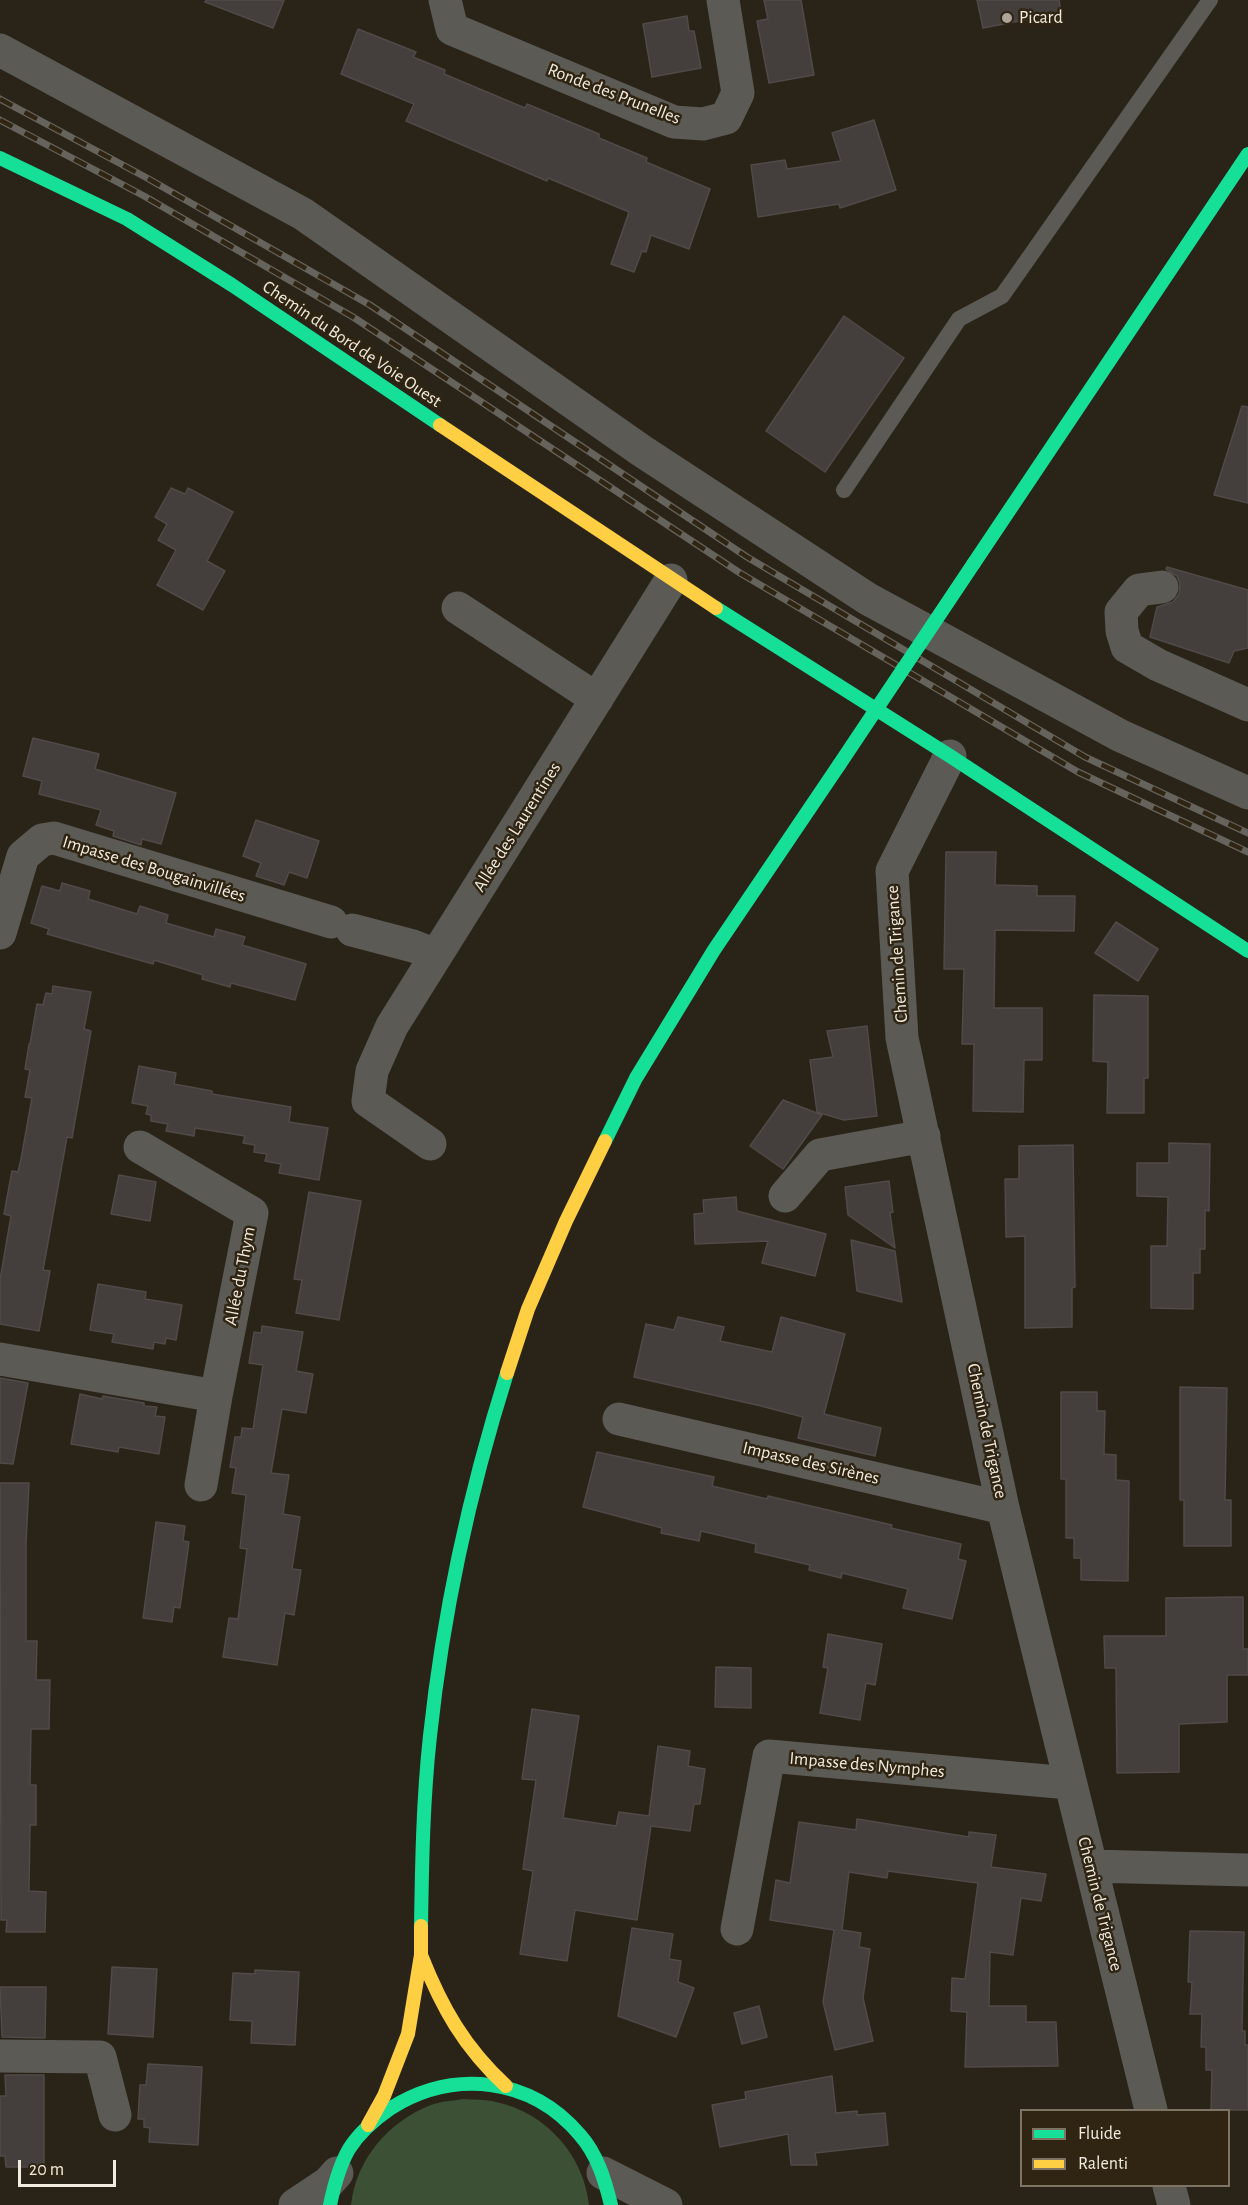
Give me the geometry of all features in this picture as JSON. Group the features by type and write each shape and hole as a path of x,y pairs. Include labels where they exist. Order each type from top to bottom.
{"main road":[{"path":"330,2205 337,2173 350,2147 368,2125 384,2096 408,2034 421,1954 423,1829 430,1736 444,1634 489,1430 528,1309 566,1221 636,1078 714,950 1248,154"},
{"name":"Chemin du Bord de Voie Ouest","path":"0,158 136,225 232,285 671,580 950,756 1248,951"},
{"path":"421,1954 434,1988 455,2030 486,2069 506,2086 548,2105 580,2135 603,2173 611,2205"},
{"path":"368,2125 398,2102 432,2087 469,2082 506,2086"}],"street":[{"name":"Ronde des Prunelles","path":"445,0 452,29 674,122 703,124 726,118 738,93 723,0"},
{"path":"0,50 303,214 642,451 868,599 1121,736 1248,793"},
{"name":"Allée des Laurentines","path":"430,1144 368,1101 372,1071 392,1026 671,580"},
{"path":"1162,587 1139,590 1121,612 1122,631 1127,647 1158,665 1248,705"},
{"path":"458,609 597,699"},
{"name":"Chemin de Trigance","path":"950,756 892,871 902,1038 1003,1508 1151,2109"},
{"name":"Impasse des Bougainvillées","path":"0,933 23,856 42,840 54,838 413,946 436,955"},
{"path":"785,1196 820,1155 924,1136"},
{"name":"Allée du Thym","path":"140,1147 252,1213 201,1485"},
{"path":"0,1359 216,1396"},
{"name":"Impasse des Sirènes","path":"619,1419 1003,1508"},
{"name":"Impasse des Nymphes","path":"737,1929 769,1756 1069,1783"},
{"path":"1091,1866 1248,1870"},
{"path":"0,2056 100,2057 115,2115"},
{"path":"296,2205 328,2184 337,2173"},
{"path":"603,2173 666,2205"},
{"path":"1169,2187 1174,2205"}],"lane":[{"path":"844,490 959,319 1002,296 1210,0"}],"green space":[{"path":"463,2099 492,2101 514,2107 546,2126 559,2138 579,2169 586,2187 589,2205 351,2205 354,2188 367,2157 389,2132 401,2121 431,2105"}],"building":[{"path":"206,0 284,0 273,28 205,2"},
{"path":"764,0 801,0 814,75 769,83 757,21 768,19"},
{"name":"Picard","path":"977,0 1059,0 1061,13 983,28"},
{"path":"687,16 689,31 694,31 701,68 652,77 643,24"},
{"path":"358,29 416,52 413,57 445,70 444,74 525,108 527,104 599,134 599,138 647,158 646,162 710,189 689,249 651,235 646,252 642,251 634,272 611,264 629,212 548,178 547,181 406,121 414,104 341,74"},
{"path":"874,120 896,190 840,208 839,204 758,217 751,165 785,160 787,169 841,161 832,133"},
{"path":"844,316 904,358 825,472 766,431"},
{"path":"1242,406 1248,407 1248,503 1214,495"},
{"path":"171,488 185,494 188,488 233,512 207,561 225,571 203,610 157,585 176,550 158,540 167,524 155,517"},
{"path":"1167,567 1248,590 1248,648 1234,651 1229,663 1150,637 1157,607 1173,602 1179,594 1180,584 1177,576 1166,569"},
{"path":"33,738 99,754 95,769 176,793 161,844 142,839 141,845 113,836 114,831 96,825 101,810 39,794 42,781 23,776"},
{"path":"256,820 319,841 307,878 289,872 284,885 256,876 261,863 243,856"},
{"path":"946,852 996,852 995,885 1037,886 1037,896 1075,896 1074,931 995,930 994,1008 1042,1008 1042,1060 1024,1060 1023,1112 973,1111 974,1044 962,1044 964,969 944,969"},
{"path":"62,883 90,891 88,899 137,914 140,906 168,915 166,923 214,937 216,929 245,937 242,945 306,964 295,1000 231,983 230,987 202,979 203,975 154,960 153,964 47,934 49,929 31,923 42,886 60,891"},
{"path":"1116,922 1158,949 1138,981 1095,953"},
{"path":"53,986 91,992 84,1029 91,1031 72,1138 67,1137 43,1270 50,1271 39,1331 0,1324 0,1280 11,1216 4,1214 12,1171 18,1172 32,1098 25,1097 30,1070 25,1069 29,1044 37,1004 43,1005 46,993 52,994"},
{"path":"1094,995 1148,996 1148,1078 1144,1078 1144,1113 1107,1113 1108,1062 1093,1061"},
{"path":"867,1026 877,1116 844,1120 817,1112 810,1060 833,1057 827,1031"},
{"path":"139,1066 176,1073 174,1084 212,1091 212,1094 291,1107 289,1122 328,1128 319,1180 279,1173 281,1164 265,1161 267,1154 254,1152 255,1145 243,1143 245,1136 195,1128 194,1136 166,1131 168,1124 151,1121 151,1115 146,1114 148,1106 132,1103"},
{"path":"783,1100 822,1115 783,1169 750,1146"},
{"path":"1169,1143 1210,1144 1209,1211 1205,1210 1205,1249 1200,1249 1200,1273 1193,1273 1193,1309 1151,1308 1151,1246 1167,1246 1168,1197 1137,1196 1137,1163 1169,1163"},
{"path":"1073,1145 1075,1287 1072,1288 1072,1327 1025,1328 1025,1236 1006,1237 1005,1179 1019,1179 1019,1146"},
{"path":"119,1175 156,1182 150,1221 111,1214"},
{"path":"889,1181 893,1212 890,1213 895,1248 848,1215 845,1187"},
{"path":"309,1192 361,1201 339,1320 296,1313 302,1280 294,1279"},
{"path":"736,1197 737,1211 826,1234 815,1276 762,1263 768,1241 695,1244 694,1214 704,1213 703,1200"},
{"path":"851,1240 895,1251 902,1302 857,1291"},
{"path":"98,1284 146,1292 145,1299 182,1305 176,1340 166,1338 165,1344 154,1342 153,1349 112,1342 114,1334 90,1330"},
{"path":"678,1317 724,1327 720,1341 772,1352 781,1317 845,1334 824,1414 881,1428 875,1456 798,1438 803,1417 634,1377 646,1324 674,1330"},
{"path":"262,1326 303,1332 296,1371 313,1374 306,1413 282,1409 271,1473 289,1475 283,1514 300,1517 292,1569 301,1570 294,1615 285,1613 277,1665 223,1657 229,1618 238,1619 247,1549 240,1548 246,1495 232,1493 236,1468 230,1467 235,1437 241,1437 242,1428 253,1429 263,1365 249,1363 254,1332 261,1333"},
{"path":"0,1378 28,1383 13,1464 0,1463"},
{"path":"1180,1387 1227,1388 1225,1500 1231,1500 1231,1546 1184,1546 1184,1500 1180,1500"},
{"path":"1061,1392 1097,1392 1097,1411 1105,1411 1104,1454 1116,1455 1116,1480 1129,1481 1128,1581 1081,1580 1081,1558 1074,1558 1074,1538 1066,1538 1066,1479 1061,1479"},
{"path":"80,1394 102,1399 103,1396 157,1407 155,1416 165,1417 159,1454 119,1447 118,1452 71,1444"},
{"path":"597,1452 714,1477 712,1486 767,1499 768,1496 961,1544 958,1559 966,1561 952,1619 903,1608 908,1589 842,1573 841,1578 809,1570 810,1565 755,1552 756,1544 701,1531 699,1541 661,1533 662,1528 583,1507"},
{"path":"0,1483 29,1483 26,1544 26,1641 37,1641 36,1680 50,1680 49,1729 31,1729 30,1785 36,1785 36,1825 30,1825 29,1891 46,1892 45,1932 6,1932 7,1920 1,1920"},
{"path":"156,1522 185,1526 183,1541 189,1542 180,1608 174,1607 172,1622 143,1618"},
{"path":"1243,1597 1243,1649 1248,1649 1248,1675 1227,1675 1227,1722 1179,1724 1179,1772 1117,1773 1116,1668 1105,1668 1104,1636 1166,1636 1166,1598"},
{"path":"828,1634 882,1644 875,1685 866,1683 860,1720 820,1713 828,1668 823,1667"},
{"path":"716,1667 751,1668 751,1708 715,1707"},
{"path":"532,1709 579,1716 563,1818 616,1826 619,1812 649,1816 658,1746 690,1751 688,1766 705,1769 700,1804 694,1804 690,1831 651,1826 637,1920 575,1910 567,1961 520,1954 533,1871 523,1869 536,1780 522,1779"},
{"path":"857,1819 969,1837 969,1832 996,1835 991,1867 1046,1874 1041,1901 1021,1898 1013,1955 990,1952 989,2006 1026,2006 1026,2022 1056,2022 1058,2066 965,2067 967,2012 951,2011 952,1978 965,1979 978,1883 888,1871 887,1878 849,1872 842,1930 861,1933 859,1947 870,1949 863,1998 873,2041 835,2050 823,2002 834,1930 770,1920 776,1880 790,1883 799,1822 856,1830"},
{"path":"632,1928 673,1934 669,1959 681,1961 678,1982 694,1988 676,2037 618,2016"},
{"path":"1190,1931 1244,1932 1242,2031 1245,2031 1245,2045 1248,2045 1248,2110 1211,2109 1212,2070 1206,2070 1206,2047 1201,2047 1202,2014 1190,2014 1192,1982 1188,1982"},
{"path":"112,1967 157,1969 153,2037 108,2034"},
{"path":"255,1970 299,1972 295,2045 251,2043 252,2021 230,2020 233,1973 255,1974"},
{"path":"0,1987 46,1987 45,2038 2,2037"},
{"path":"759,2006 767,2037 742,2044 734,2013"},
{"path":"148,2064 202,2067 198,2145 149,2142 150,2128 144,2127 144,2119 138,2119 140,2085 146,2085"},
{"path":"5,2075 44,2075 44,2167 6,2167 5,2156 0,2156 0,2096 6,2096"},
{"path":"832,2076 836,2113 857,2111 857,2115 885,2113 888,2145 815,2153 817,2165 791,2165 788,2134 720,2147 712,2105 746,2099 745,2092"}],"railway":[{"path":"0,99 147,178 370,305 747,557 1085,757 1248,833"},
{"path":"0,120 144,196 353,317 740,573 1078,772 1248,852"}],"traffic: fast":[{"path":"974,563 1248,154"},
{"path":"0,158 127,219 232,285 440,425"},
{"path":"839,765 974,563"},
{"path":"716,608 950,756 1248,951"},
{"path":"605,1141 636,1078 714,950 839,765"},
{"path":"421,1926 426,1783 442,1644 470,1507 507,1373"},
{"path":"330,2205 345,2156 358,2137 373,2122 391,2108 415,2096 440,2088 466,2084 491,2085 515,2091 539,2101 560,2116 580,2135 591,2150 603,2177 611,2205"}],"traffic: slow":[{"path":"440,425 716,608"},
{"path":"507,1373 528,1309 566,1221 605,1141"},
{"path":"368,2125 384,2096 408,2034 421,1955 421,1926"},
{"path":"421,1955 437,1992 456,2026 478,2057 506,2086"}],"place":[{"name":"Picard","path":"1007,18"}]}
